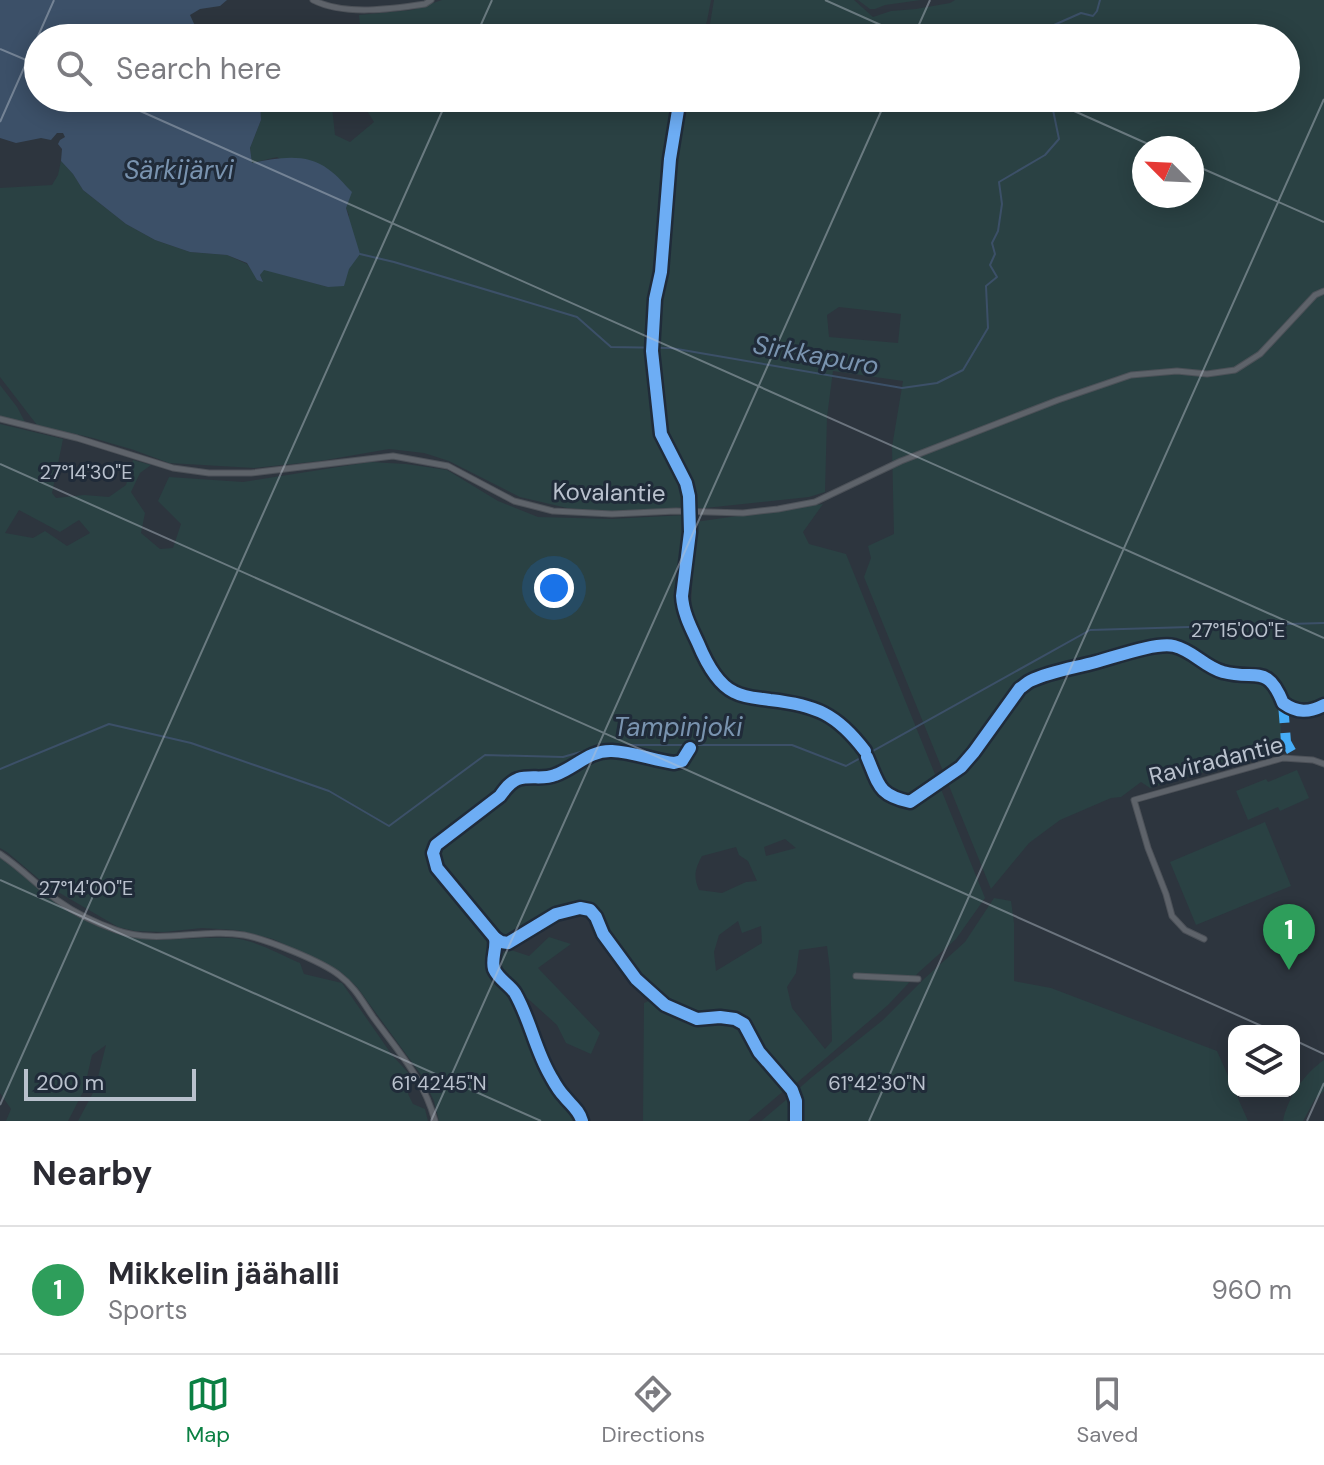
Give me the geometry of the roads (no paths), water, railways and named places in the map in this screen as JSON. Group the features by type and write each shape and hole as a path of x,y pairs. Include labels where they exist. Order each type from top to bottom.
{"street":[{"path":"313,0 337,7 376,11 425,4 431,0"},
{"name":"Kovalantie","path":"0,419 187,471 251,473 393,456 448,466 514,501 553,511 743,513 815,502 901,461 1131,375 1177,371 1207,374 1235,370 1260,354 1315,295 1324,291"},
{"name":"Raviradantie","path":"1204,939 1185,930 1172,916 1134,800 1283,758 1324,764"},
{"path":"0,854 56,899 118,931 137,935 244,935 324,965 354,988 417,1076 435,1121"},
{"path":"856,976 918,979"}],"water":[{"name":"Särkijärvi","path":"0,0 227,0 220,6 200,9 190,15 194,24 24,24 24,112 261,112 261,120 250,148 252,163 301,158 331,171 352,192 346,208 360,254 349,269 344,286 328,287 264,270 260,275 263,282 257,280 247,263 227,255 190,252 155,240 126,224 83,190 61,161 62,149 58,144 65,137 63,133 57,133 51,140 41,138 16,143 0,138"}],"waterway":[{"name":"Sirkkapuro","path":"1056,24 1081,13 1093,16 1100,0"},
{"name":"Sirkkapuro","path":"360,254 577,317 611,347 671,348 902,388 937,383 963,370 988,328 986,286 997,277 990,265 995,254 992,243 998,231 1002,204 999,182 1045,155 1059,139 1053,112"},
{"name":"Tampinjoki","path":"0,769 109,724 191,743 329,791 389,826 485,755 563,757 605,745 792,745 846,766 1090,630 1324,623"}],"place":[{"name":"Mikkelin jäähalli","path":"1289,970"}]}
